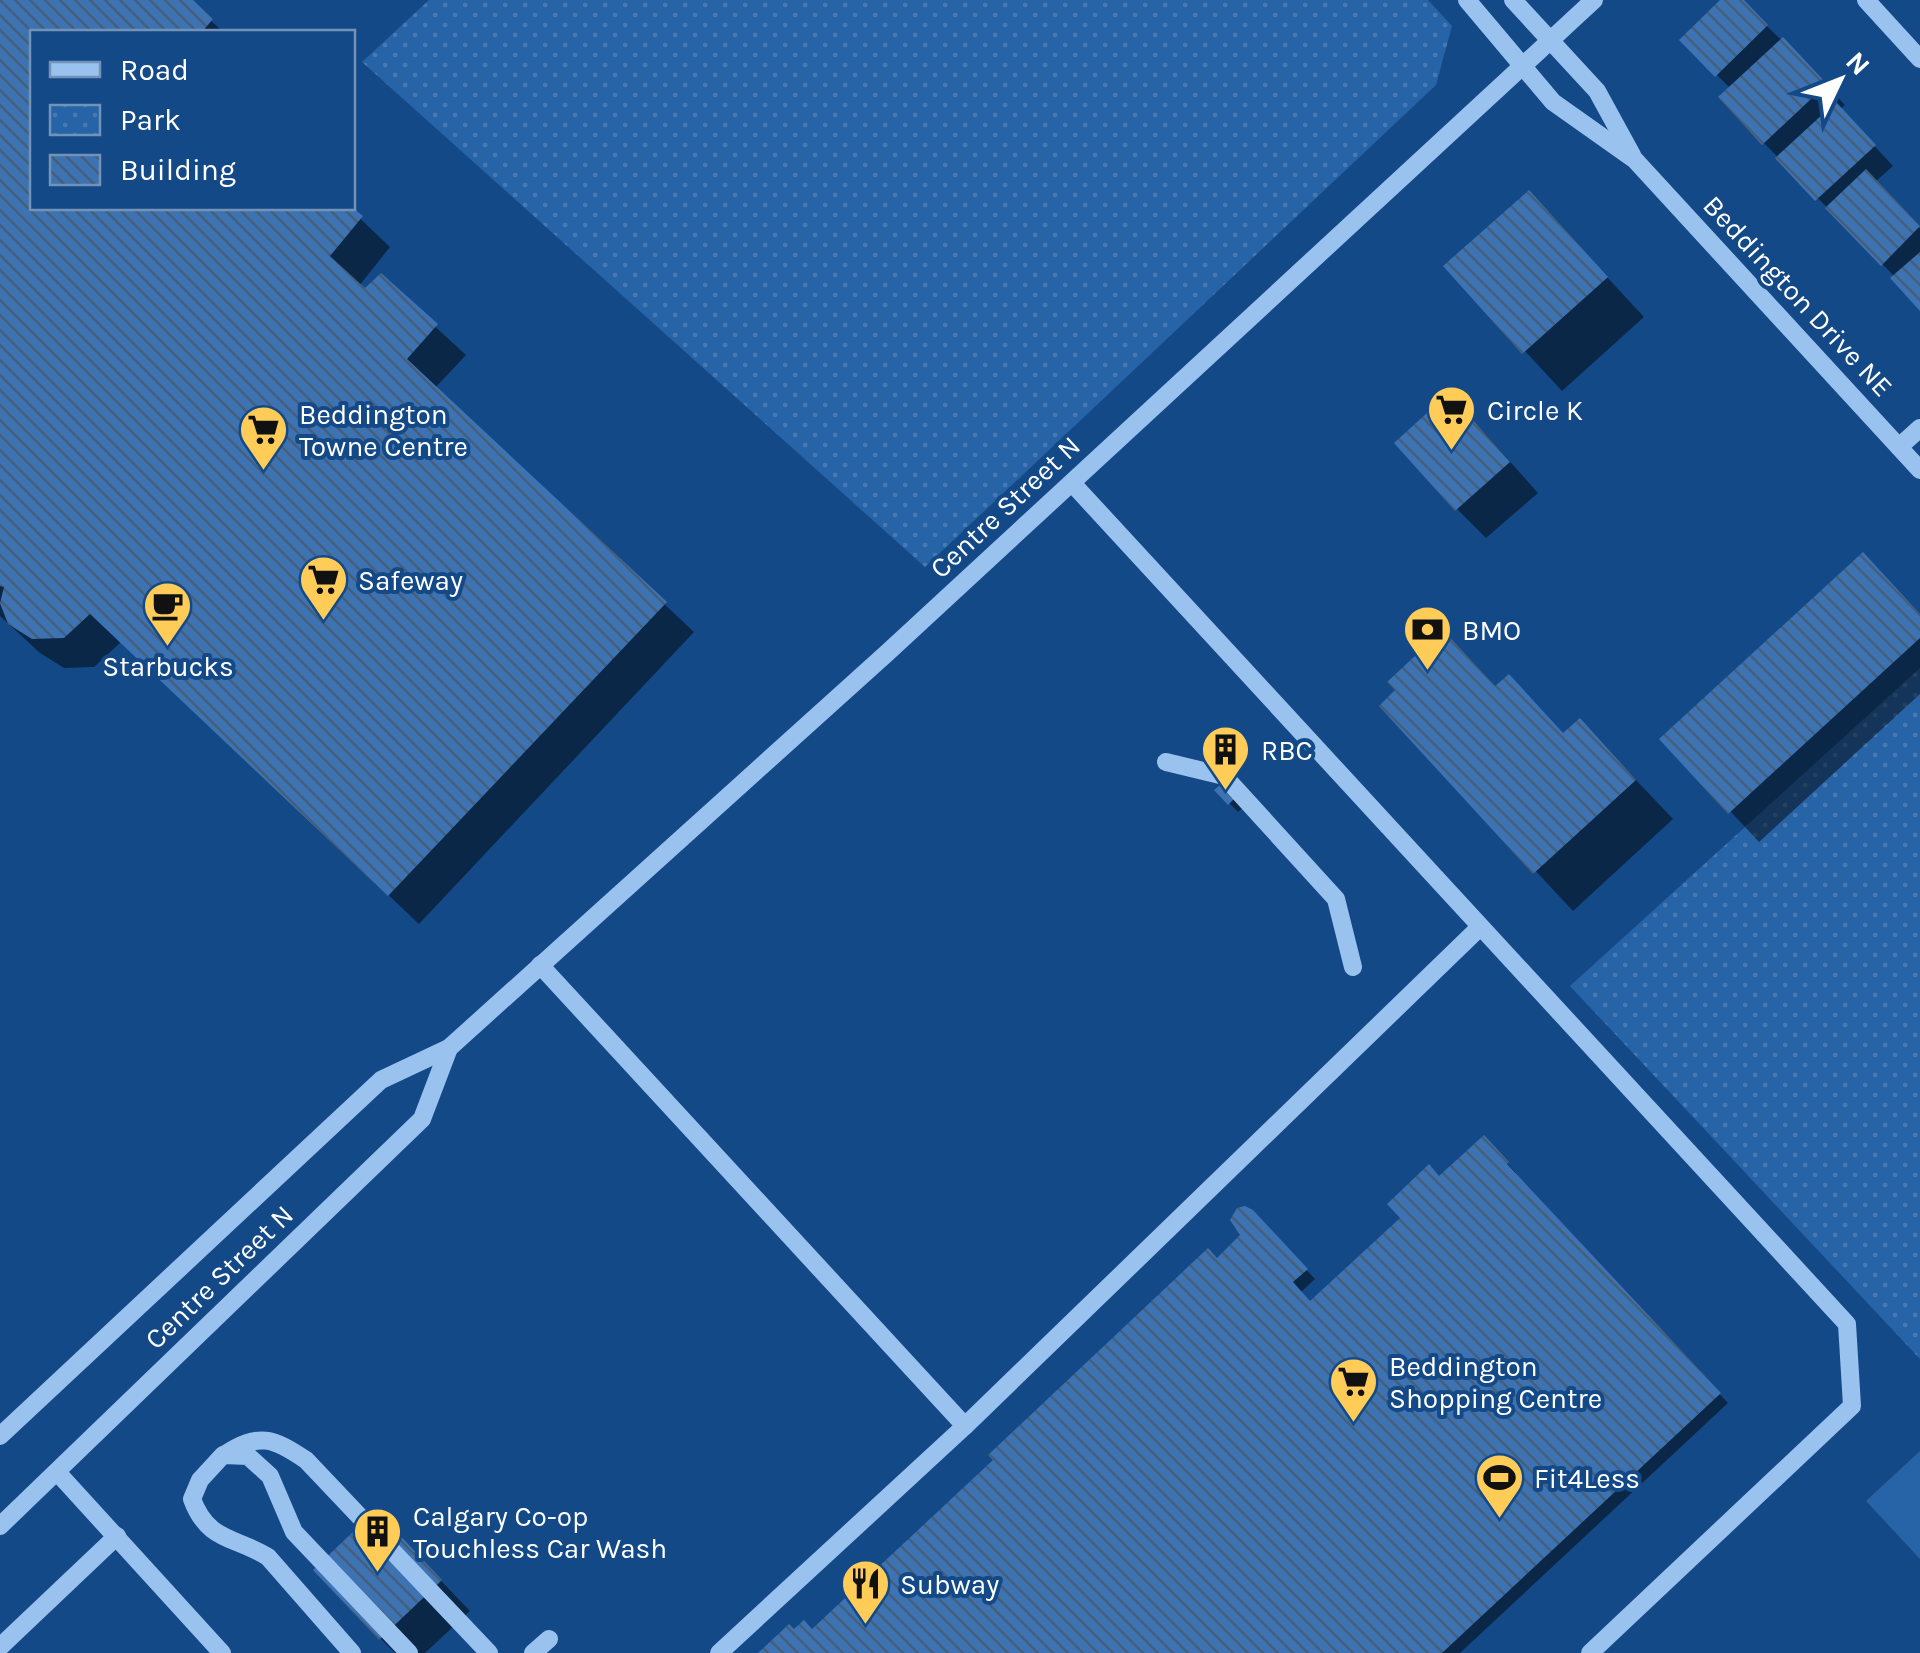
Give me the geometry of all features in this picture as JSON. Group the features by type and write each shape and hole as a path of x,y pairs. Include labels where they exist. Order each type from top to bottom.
{"street":[{"name":"Beddington Drive NE","path":"1467,0 1553,102 1635,160 1920,470"},
{"name":"Beddington Drive NE","path":"1513,0 1597,92 1635,160"},
{"name":"Centre Street N","path":"0,1436 381,1080 448,1048 887,654 1594,0"},
{"path":"1866,0 1920,59"},
{"path":"1899,447 1920,428"},
{"path":"1072,483 1848,1324 1852,1406 1590,1653"},
{"path":"1166,762 1224,776 1336,899 1353,967"},
{"path":"719,1653 965,1426 1479,928"},
{"path":"540,965 965,1426"},
{"name":"Centre Street N","path":"0,1526 422,1119 448,1048"},
{"path":"352,1653 268,1556 224,1538 200,1520 192,1499 200,1480 245,1440 269,1440 306,1460 489,1653"},
{"path":"224,1455 248,1456 270,1476 294,1532 409,1653"},
{"path":"58,1472 222,1653"},
{"path":"10,1646 116,1536"},
{"path":"534,1653 549,1639"}],"green space":[{"path":"429,0 1428,0 1452,26 1436,85 925,567 362,62"},
{"path":"1920,668 1920,1359 1570,986"},
{"path":"1920,1451 1920,1559 1866,1501"}],"building":[{"name":"Beddington Towne Centre","path":"0,0 193,0 213,19 204,30 30,30 30,210 355,210 363,216 330,256 365,288 381,273 438,324 407,359 667,602 388,896 90,614 64,638 32,639 8,624 0,603 4,587 0,586"},
{"path":"1720,0 1744,0 1768,25 1715,77 1679,40"},
{"path":"1783,37 1827,84 1762,145 1718,97"},
{"path":"1836,102 1876,145 1815,201 1775,158"},
{"path":"1866,169 1920,226 1881,266 1825,208"},
{"path":"1529,190 1608,277 1522,354 1443,266"},
{"path":"1920,252 1920,311 1890,278"},
{"name":"Circle K","path":"1449,393 1510,462 1455,511 1394,443"},
{"path":"1863,552 1920,614 1920,638 1728,814 1659,739"},
{"path":"1443,630 1495,686 1509,674 1563,733 1580,718 1636,780 1533,874 1379,706 1395,690 1387,682"},
{"name":"RBC","path":"1225,781 1238,795 1228,805 1214,790"},
{"name":"Beddington Shopping Centre","path":"1484,1135 1721,1393 1442,1653 758,1653 789,1624 794,1629 804,1620 812,1629 993,1460 988,1455 1208,1248 1217,1258 1240,1235 1230,1220 1237,1208 1253,1210 1308,1269 1293,1282 1310,1301 1400,1218 1387,1204 1429,1164 1439,1176"},
{"name":"Calgary Co-op Touchless Car Wash","path":"376,1510 442,1580 379,1640 313,1570"}],"place":[{"name":"Circle K","path":"1452,452"},
{"name":"Beddington Towne Centre","path":"264,472"},
{"name":"Safeway","path":"323,622"},
{"name":"Starbucks","path":"168,648"},
{"name":"BMO","path":"1427,672"},
{"name":"RBC","path":"1226,792"},
{"name":"Beddington Shopping Centre","path":"1354,1424"},
{"name":"Fit4Less","path":"1499,1520"},
{"name":"Calgary Co-op Touchless Car Wash","path":"378,1574"},
{"name":"Subway","path":"865,1626"}]}
